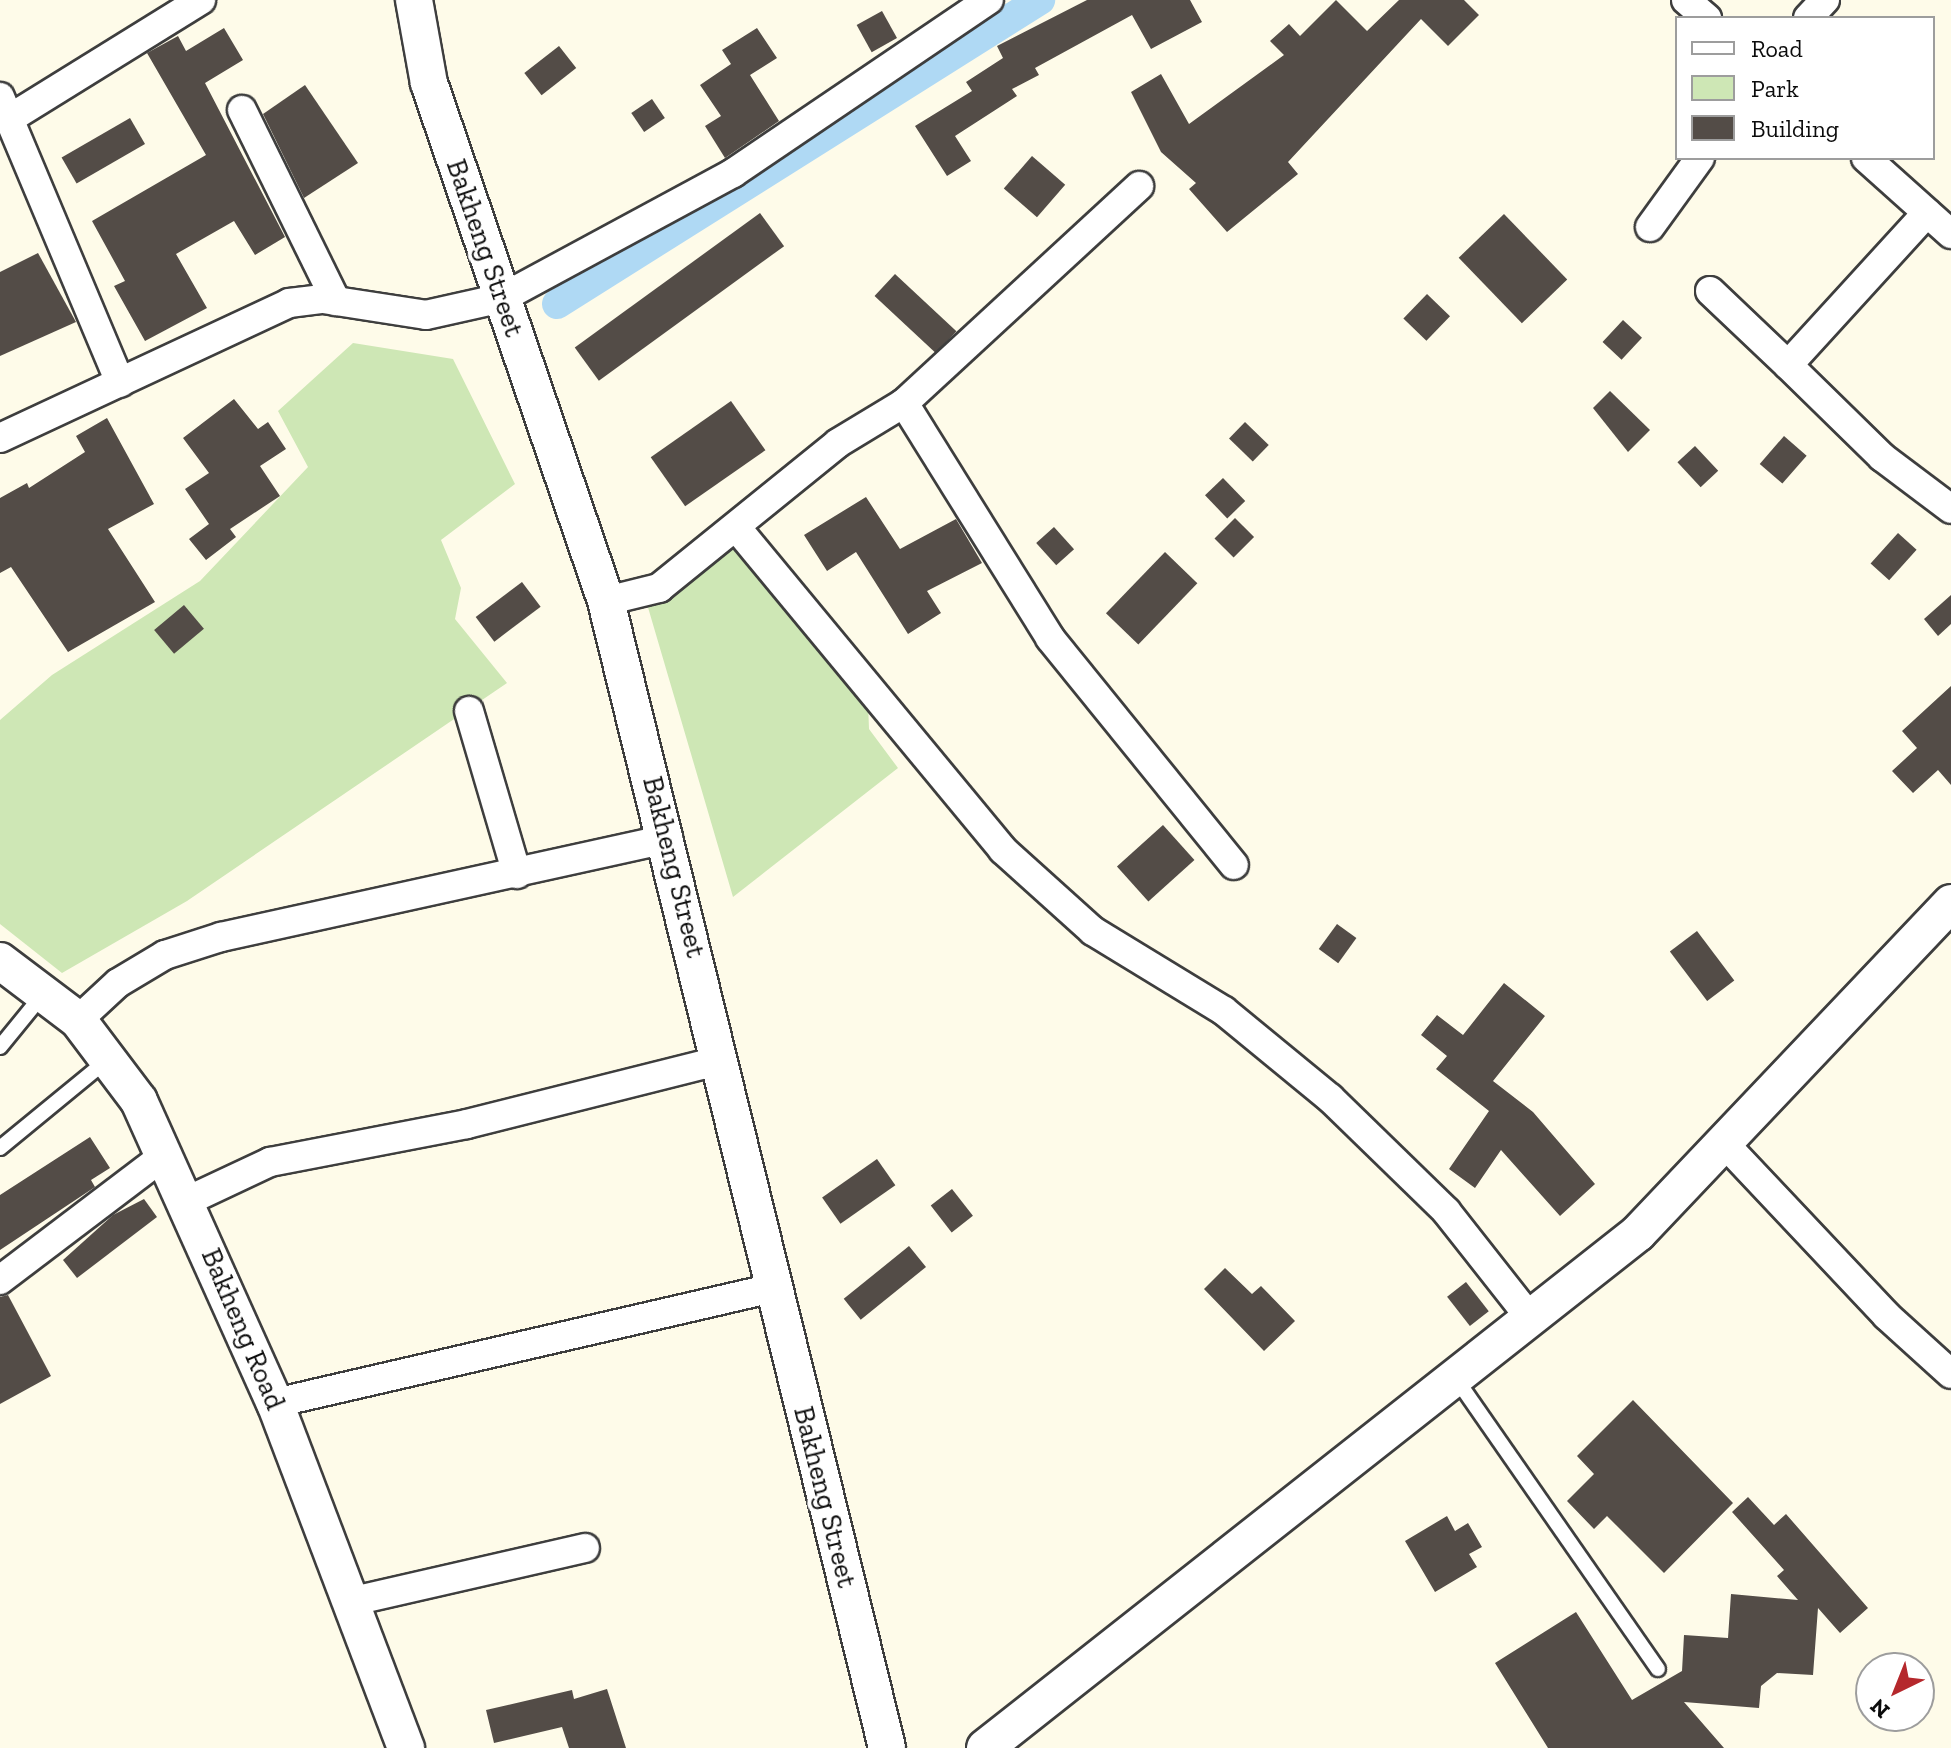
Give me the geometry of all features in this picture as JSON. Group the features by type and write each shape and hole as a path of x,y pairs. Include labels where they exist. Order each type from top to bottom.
{"street":[{"path":"120,383 5,108 201,0"},
{"name":"Bakheng Street","path":"414,0 429,83 606,601 668,839 773,1288 887,1748"},
{"path":"0,438 289,303 336,301 426,315 502,298 733,173 989,0"},
{"path":"1686,0 1705,16"},
{"path":"1810,16 1825,0"},
{"path":"242,110 336,301"},
{"path":"1650,227 1699,160"},
{"path":"1868,160 1951,234"},
{"path":"606,601 659,588 838,443 904,403 1139,186"},
{"path":"1788,365 1927,213"},
{"path":"1710,291 1882,457 1951,509"},
{"path":"904,403 943,457 1000,564 1050,638 1234,865"},
{"path":"736,527 1003,850 1093,931 1224,1011 1330,1098 1446,1211 1531,1319"},
{"path":"469,711 517,874"},
{"path":"78,1020 118,983 165,955 221,937 668,839"},
{"path":"985,1748 1457,1380 1638,1233 1951,903"},
{"name":"Bakheng Road","path":"0,961 78,1020 110,1058 166,1154 275,1403 406,1748"},
{"path":"187,1201 270,1162 467,1124 722,1060"},
{"path":"1724,1143 1887,1316 1951,1374"},
{"path":"0,1280 166,1154"},
{"path":"275,1403 773,1288"},
{"path":"349,1602 585,1548"}],"lane":[{"path":"0,1047 44,993"},
{"path":"0,1148 110,1058"},
{"path":"1457,1380 1658,1669"}],"green space":[{"path":"353,343 453,359 515,484 441,540 461,588 455,619 507,683 187,901 62,973 0,924 0,720 52,675 200,581 308,467 278,411"},
{"path":"734,539 868,702 869,729 898,768 733,897 647,604"}],"building":[{"path":"1087,0 1190,0 1202,22 1151,49 1132,15 1035,68 1039,75 1012,89 1017,96 955,136 971,161 947,176 915,126 972,91 966,82 1003,58 997,46"},
{"path":"1336,0 1367,31 1399,0 1464,0 1479,15 1448,46 1421,19 1288,162 1298,174 1227,232 1189,189 1196,183 1161,152 1131,92 1161,74 1189,124 1284,55 1270,41 1289,24 1300,36"},
{"path":"882,11 897,38 872,52 857,25"},
{"path":"224,28 243,60 205,83 285,237 255,255 234,221 176,254 207,308 145,341 114,286 125,281 92,221 206,155 147,53 178,36 186,51"},
{"path":"757,28 777,58 750,75 779,121 725,158 705,126 721,116 700,85 731,64 722,50"},
{"path":"559,46 576,68 542,95 524,73"},
{"path":"305,85 358,163 304,198 263,114"},
{"path":"652,99 665,118 644,132 631,113"},
{"path":"130,118 145,144 77,183 62,158"},
{"path":"1032,156 1065,185 1037,217 1004,188"},
{"path":"760,213 784,246 599,381 575,348"},
{"path":"1504,214 1567,279 1522,323 1459,258"},
{"path":"38,253 76,322 0,356 0,272"},
{"path":"895,274 956,331 936,353 875,296"},
{"path":"1427,294 1450,316 1426,341 1403,318"},
{"path":"1623,320 1642,338 1622,360 1603,342"},
{"path":"1610,391 1650,430 1628,452 1593,408"},
{"path":"234,399 258,429 268,422 286,449 260,466 280,496 230,529 236,537 206,560 189,539 209,524 185,489 209,473 183,438"},
{"path":"731,401 765,450 685,506 651,457"},
{"path":"107,418 154,504 108,529 155,602 68,652 11,567 0,573 0,498 27,483 29,488 85,452 76,436"},
{"path":"1245,422 1269,445 1253,461 1229,439"},
{"path":"1784,436 1807,456 1782,484 1760,464"},
{"path":"1695,446 1718,471 1701,487 1677,462"},
{"path":"1223,478 1245,501 1227,518 1205,495"},
{"path":"866,497 900,549 956,519 982,563 927,591 941,613 908,634 856,552 827,571 804,535"},
{"path":"1235,518 1254,537 1234,558 1214,539"},
{"path":"1054,527 1074,549 1056,565 1036,543"},
{"path":"1898,533 1917,550 1889,580 1871,563"},
{"path":"1165,552 1197,583 1138,644 1106,613"},
{"path":"522,582 541,607 494,642 476,617"},
{"path":"1951,595 1951,624 1938,636 1924,619"},
{"path":"184,605 204,629 174,654 154,630"},
{"path":"1951,686 1951,785 1938,770 1913,793 1892,771 1917,748 1902,731"},
{"path":"1163,825 1194,860 1148,901 1117,866"},
{"path":"1337,924 1356,938 1338,963 1319,949"},
{"path":"1697,931 1734,981 1707,1001 1670,951"},
{"path":"1504,983 1545,1016 1493,1081 1533,1112 1595,1184 1560,1216 1501,1150 1475,1188 1449,1169 1489,1111 1436,1069 1447,1056 1421,1035 1437,1015 1463,1035"},
{"path":"90,1137 110,1168 91,1180 95,1187 0,1250 0,1195"},
{"path":"877,1159 895,1185 840,1224 822,1197"},
{"path":"952,1189 973,1216 952,1232 931,1206"},
{"path":"144,1199 157,1217 77,1278 63,1260 113,1215"},
{"path":"909,1246 926,1267 861,1320 844,1299"},
{"path":"1225,1268 1252,1294 1261,1286 1295,1321 1264,1351 1204,1289"},
{"path":"1466,1282 1489,1311 1470,1326 1447,1297"},
{"path":"8,1295 51,1376 0,1404 0,1297"},
{"path":"1633,1400 1733,1503 1664,1573 1607,1516 1594,1529 1567,1501 1594,1474 1577,1456"},
{"path":"1748,1497 1774,1525 1786,1514 1868,1608 1840,1633 1818,1608 1813,1675 1777,1673 1761,1686 1759,1708 1684,1702 1724,1748 1548,1748 1495,1663 1576,1612 1632,1700 1682,1671 1684,1635 1728,1638 1731,1594 1798,1600 1777,1576 1784,1570 1732,1512"},
{"path":"1447,1516 1455,1531 1468,1523 1482,1547 1469,1554 1477,1567 1435,1592 1405,1541"},
{"path":"607,1689 626,1748 569,1748 562,1727 494,1743 486,1710 572,1690 574,1699"}],"waterway":[{"path":"557,304 1040,0"}]}
